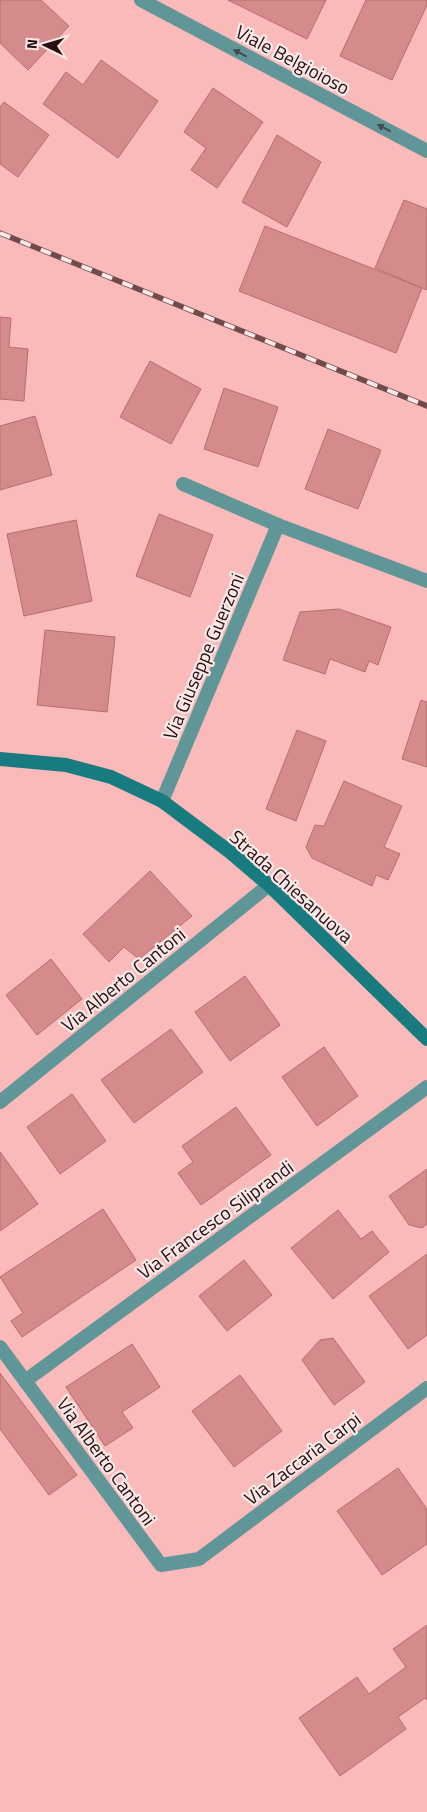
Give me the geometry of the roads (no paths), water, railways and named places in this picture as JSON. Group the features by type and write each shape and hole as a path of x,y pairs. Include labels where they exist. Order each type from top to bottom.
{"main road":[{"name":"Strada Chiesanuova","path":"0,758 66,765 111,777 162,801 230,852 269,886 427,1039"}],"street":[{"name":"Viale Belgioioso","path":"142,0 427,151"},
{"path":"182,484 278,524 427,581"},
{"name":"Via Giuseppe Guerzoni","path":"162,801 278,524"},
{"name":"Via Alberto Cantoni","path":"0,1102 269,886"},
{"name":"Via Francesco Siliprandi","path":"25,1381 427,1087"},
{"name":"Via Alberto Cantoni","path":"0,1347 161,1565 199,1559"},
{"name":"Via Zaccaria Carpi","path":"199,1559 427,1388"}],"railway":[{"path":"0,233 427,406"}]}
